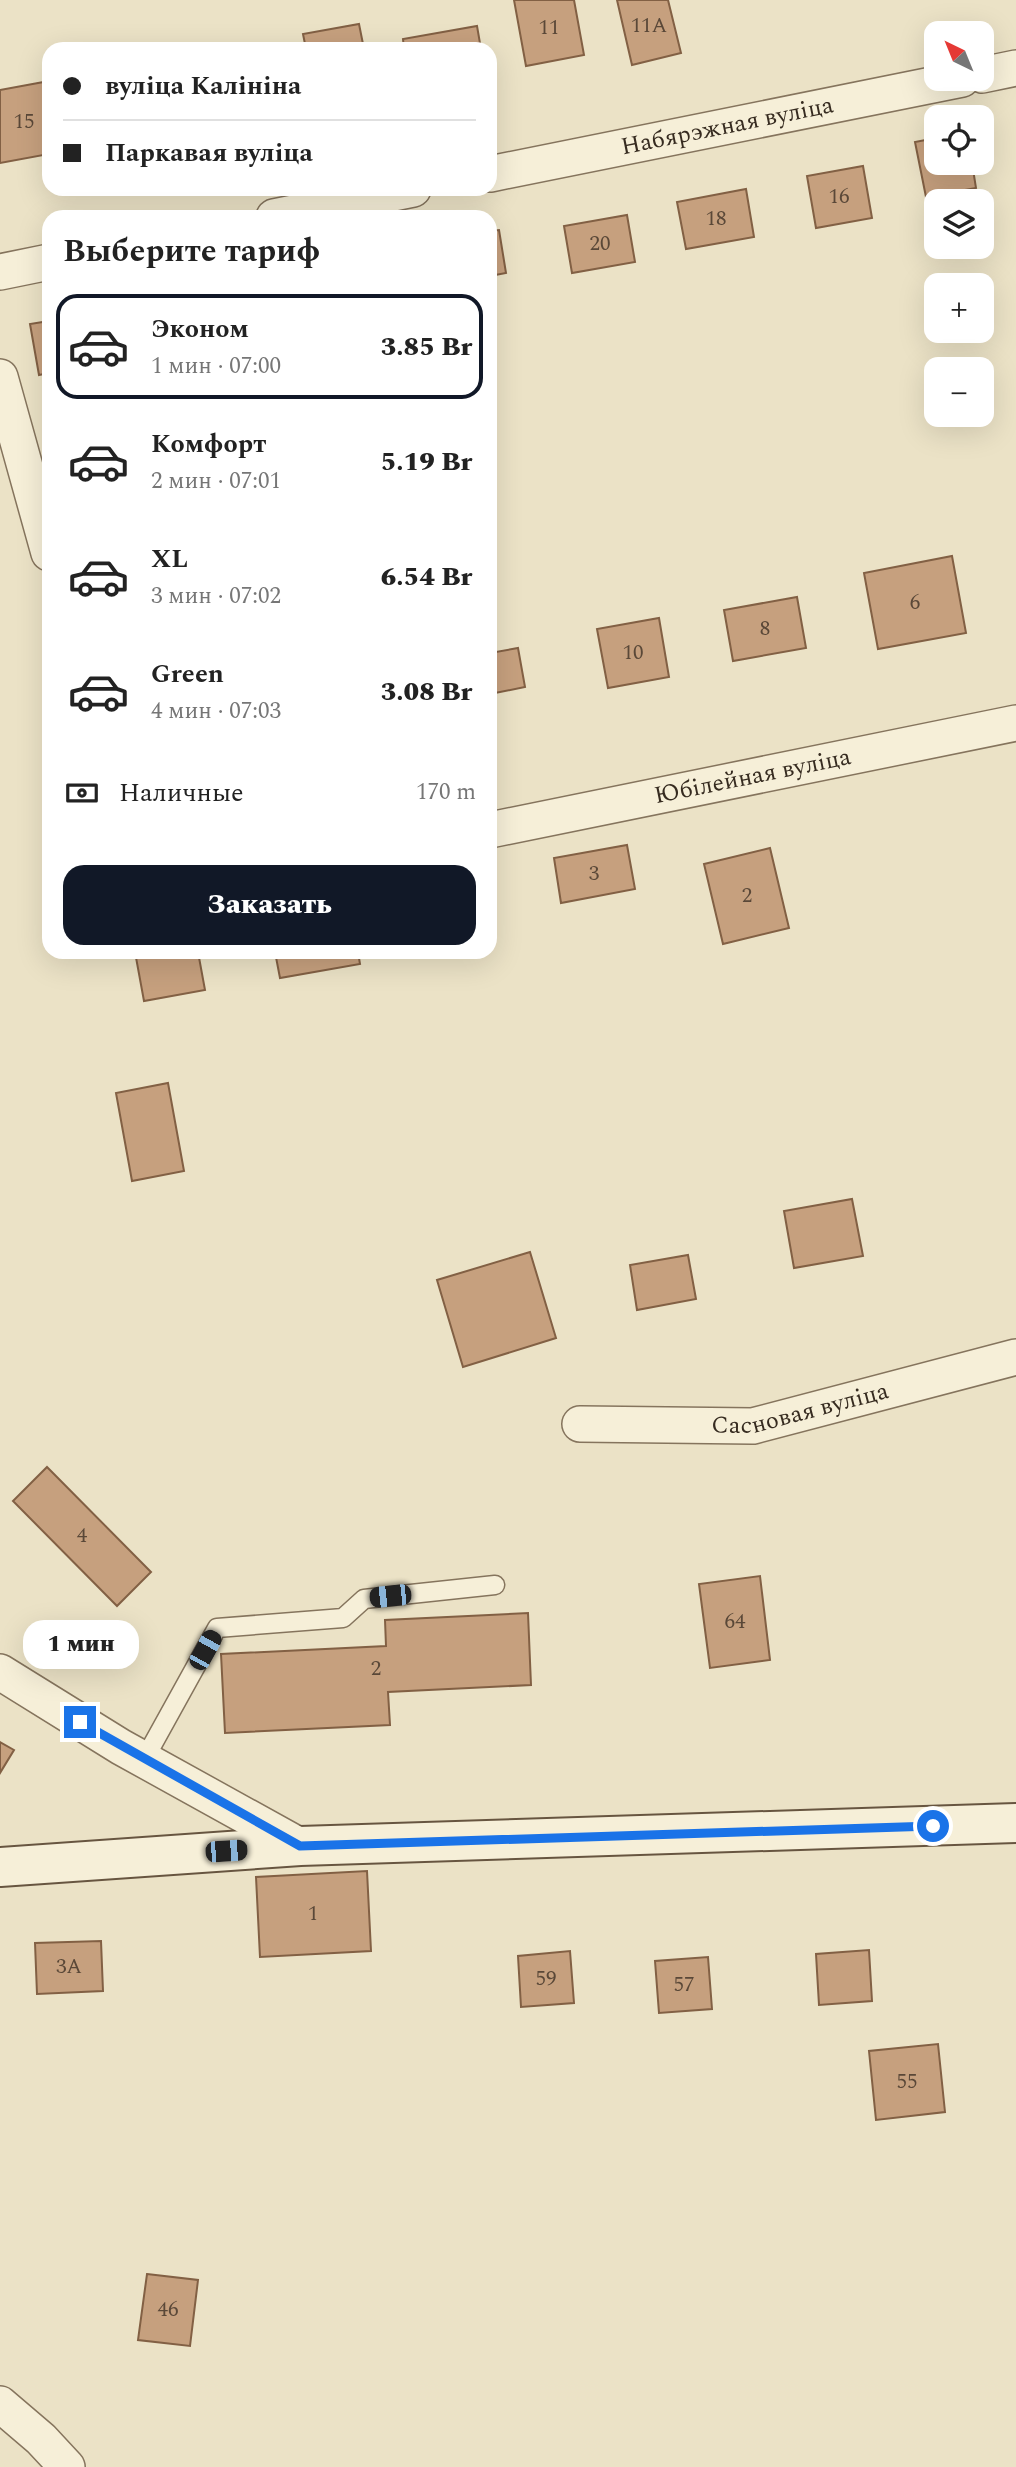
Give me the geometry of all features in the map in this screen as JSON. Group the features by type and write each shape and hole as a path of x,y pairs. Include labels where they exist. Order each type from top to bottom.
{"street":[{"path":"994,73 1016,68"},
{"name":"Набярэжная вуліца","path":"497,173 924,87"},
{"path":"309,210 378,196"},
{"path":"0,272 42,263"},
{"path":"0,377 42,528"},
{"name":"Юбілейная вуліца","path":"497,829 1016,723"},
{"name":"Сасновая вуліца","path":"580,1424 753,1426 1016,1357"},
{"path":"0,1672 144,1760 300,1846"},
{"path":"0,1867 300,1846 1016,1823"},
{"path":"0,2404 67,2467"}],"lane":[{"path":"144,1760 217,1628 343,1618 364,1599 495,1585"}],"building":[{"path":"514,0 574,0 584,55 526,66"},
{"path":"617,0 668,0 681,53 632,65"},
{"path":"359,24 363,42 305,42 303,34"},
{"path":"477,26 480,42 403,42 403,39"},
{"path":"42,82 42,155 0,163 0,90"},
{"path":"924,140 924,175 974,175 976,188 924,189 915,142"},
{"path":"863,166 872,218 816,228 807,176"},
{"path":"746,189 754,237 686,249 677,202"},
{"path":"627,215 635,262 572,273 564,226"},
{"path":"497,230 506,273 497,275"},
{"path":"42,322 42,374 39,375 30,324"},
{"path":"952,556 966,633 878,649 864,573"},
{"path":"797,597 806,648 733,661 724,610"},
{"path":"659,618 669,677 608,688 597,629"},
{"path":"518,648 525,687 497,693 497,652"},
{"path":"627,845 635,889 561,903 554,858"},
{"path":"770,848 789,928 723,944 704,864"},
{"path":"136,959 199,959 205,990 144,1001"},
{"path":"276,959 359,959 360,964 280,978"},
{"path":"168,1083 184,1171 132,1181 116,1093"},
{"path":"852,1199 863,1256 794,1268 784,1211"},
{"path":"530,1252 556,1338 463,1367 437,1280"},
{"path":"688,1255 696,1299 637,1310 630,1265"},
{"path":"47,1467 151,1572 117,1606 13,1501"},
{"path":"760,1576 770,1660 710,1668 699,1584"},
{"path":"528,1613 531,1685 388,1692 390,1725 225,1733 221,1654 386,1646 385,1620"},
{"path":"0,1742 14,1750 0,1773"},
{"path":"367,1871 371,1951 260,1957 256,1877"},
{"path":"101,1941 103,1991 37,1994 35,1943"},
{"path":"869,1950 872,2001 819,2005 816,1954"},
{"path":"570,1951 574,2003 521,2007 518,1956"},
{"path":"708,1957 712,2009 659,2013 655,1961"},
{"path":"938,2044 945,2112 876,2120 869,2051"},
{"path":"147,2274 198,2280 190,2346 138,2340"}],"route":[{"path":"80,1722 300,1846 933,1826"}]}
